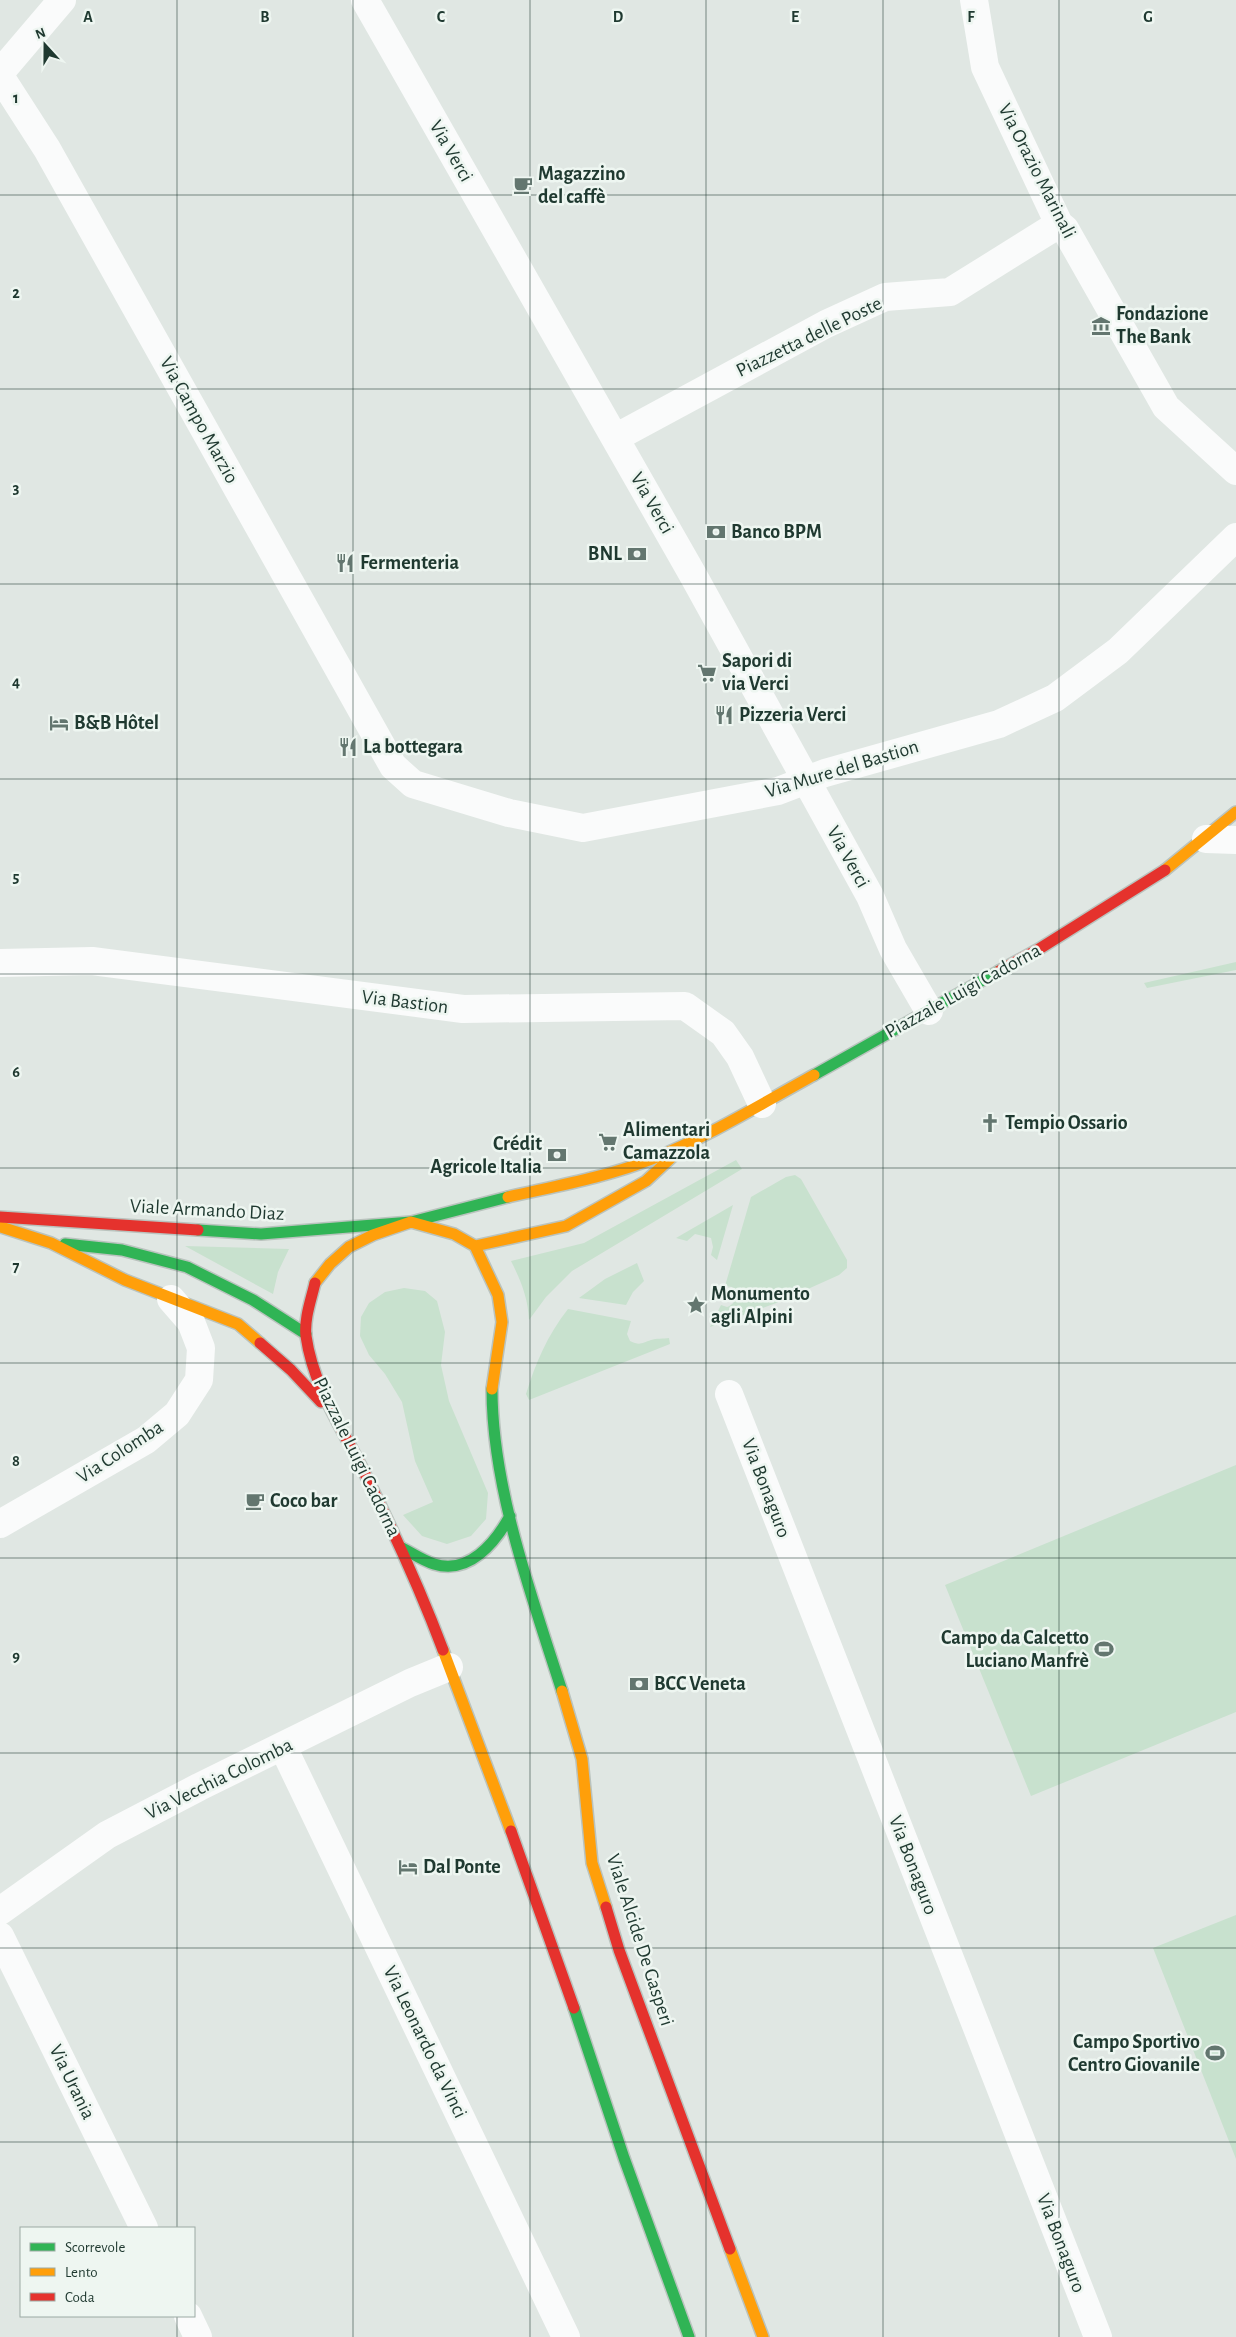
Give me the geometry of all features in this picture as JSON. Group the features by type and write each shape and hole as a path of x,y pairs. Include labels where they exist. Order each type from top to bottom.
{"main road":[{"name":"Piazzale Luigi Cadorna","path":"510,1516 493,1545 471,1561 445,1566 428,1562 402,1548 353,1450 332,1414 314,1370 306,1334 308,1310 315,1282 330,1264 349,1247 373,1235 411,1222 498,1199 575,1182 650,1160 685,1145 1039,949 1172,866 1236,812"},
{"name":"Piazzale Luigi Cadorna","path":"475,1246 566,1226 646,1181 685,1145"},
{"name":"Viale Armando Diaz","path":"0,1217 261,1234 305,1232 411,1222"},
{"path":"411,1222 454,1234 475,1246 498,1295 502,1322 492,1386 492,1422 510,1516"},
{"path":"0,1227 52,1243 125,1280 238,1324 291,1370 332,1414"},
{"path":"52,1243 122,1250 187,1267 254,1300 306,1334"},
{"name":"Viale Alcide De Gasperi","path":"510,1516 525,1575 580,1751 592,1863 614,1933 763,2337"},
{"path":"402,1548 429,1612 542,1915 624,2158 689,2337"}],"street":[{"path":"0,74 62,0"},
{"name":"Via Verci","path":"365,0 693,575 870,896 893,950 929,1011"},
{"name":"Via Orazio Marinali","path":"974,0 985,67 1059,224 1065,230 1166,407 1236,471"},
{"name":"Via Campo Marzio","path":"0,74 47,149 393,766"},
{"name":"Piazzetta delle Poste","path":"615,438 817,328 885,297 950,292 1059,224"},
{"name":"Via Mure del Bastion","path":"393,766 413,784 509,813 583,828 778,791 806,782 825,772 999,724 1055,698 1118,651 1236,537"},
{"path":"1206,839 1236,840"},
{"name":"Via Bastion","path":"0,963 92,961 463,1009 685,1006 723,1033 740,1057 762,1104"},
{"name":"Via Colomba","path":"0,1524 146,1440 177,1414 200,1380 201,1348 191,1322 171,1299"},
{"name":"Via Bonaguro","path":"729,1394 1098,2337"},
{"name":"Via Vecchia Colomba","path":"0,1911 107,1835 199,1787 410,1683 449,1667"},
{"name":"Via Leonardo da Vinci","path":"283,1747 566,2337"},
{"name":"Via Urania","path":"0,1936 144,2227"},
{"path":"188,2317 198,2337"}],"green space":[{"path":"1236,962 1236,970 1147,988 1144,983"},
{"path":"736,1160 742,1169 572,1271 546,1297 529,1320 523,1290 511,1261 584,1243"},
{"path":"795,1175 801,1179 847,1260 847,1268 839,1275 779,1302 710,1327 721,1305 727,1307 733,1303 735,1298 732,1287 725,1286 751,1197 786,1177"},
{"path":"733,1205 717,1260 711,1255 713,1247 711,1238 695,1234 687,1241 676,1238"},
{"path":"185,1246 289,1249 278,1272 273,1294"},
{"path":"637,1263 644,1281 633,1292 626,1305 579,1298 605,1279"},
{"path":"404,1288 425,1291 437,1301 445,1332 441,1365 449,1401 488,1493 486,1519 471,1536 447,1544 422,1536 403,1515 433,1502 415,1461 402,1402 385,1374 369,1355 360,1336 361,1317 369,1303 385,1292"},
{"path":"568,1309 631,1321 627,1334 633,1343 641,1344 653,1339 669,1338 670,1344 529,1400 526,1394 538,1360 548,1339"},
{"name":"Campo da Calcetto Luciano Manfrè","path":"1236,1465 1236,1712 1031,1796 945,1585"},
{"name":"Campo Sportivo Centro Giovanile","path":"1236,1915 1236,2159 1153,1948"}],"traffic: fast":[{"path":"814,1075 999,971"},
{"path":"198,1230 261,1234 411,1222 508,1197"},
{"path":"65,1244 122,1250 187,1267 253,1300 306,1334"},
{"path":"492,1389 494,1427 506,1503 527,1580 562,1691"},
{"path":"402,1548 434,1564 459,1565 469,1561 489,1546 510,1516"},
{"path":"574,2008 624,2158 689,2337"}],"traffic: slow":[{"path":"1165,870 1236,812"},
{"path":"508,1197 599,1176 652,1159 714,1130 814,1075"},
{"path":"475,1246 566,1226 646,1181 673,1156"},
{"path":"315,1283 330,1264 349,1247 373,1235 411,1222 454,1234 475,1246 498,1295 502,1322 492,1389"},
{"path":"1,1227 51,1243 125,1280 238,1324 260,1343"},
{"path":"443,1650 511,1831"},
{"path":"562,1691 582,1759 592,1863 606,1907"},
{"path":"730,2249 763,2337"}],"traffic: jam":[{"path":"999,971 1039,949 1165,870"},
{"path":"0,1217 198,1230"},
{"path":"315,1283 306,1323 306,1336 315,1372 329,1406 396,1538 443,1650"},
{"path":"260,1343 291,1370 321,1402"},
{"path":"511,1831 574,2008"},
{"path":"606,1907 619,1950 730,2249"}],"place":[{"name":"Magazzino del caffè","path":"523,185"},
{"name":"Fondazione The Bank","path":"1101,326"},
{"name":"Banco BPM","path":"716,532"},
{"name":"BNL","path":"637,554"},
{"name":"Fermenteria","path":"345,563"},
{"name":"Sapori di via Verci","path":"707,673"},
{"name":"Pizzeria Verci","path":"724,715"},
{"name":"B&B Hôtel","path":"59,723"},
{"name":"La bottegara","path":"348,747"},
{"name":"Tempio Ossario","path":"990,1123"},
{"name":"Alimentari Camazzola","path":"608,1142"},
{"name":"Crédit Agricole Italia","path":"557,1155"},
{"name":"Monumento agli Alpini","path":"696,1305"},
{"name":"Coco bar","path":"255,1501"},
{"name":"Campo da Calcetto Luciano Manfrè","path":"1104,1649"},
{"name":"BCC Veneta","path":"639,1684"},
{"name":"Dal Ponte","path":"408,1867"},
{"name":"Campo Sportivo Centro Giovanile","path":"1215,2053"}]}
